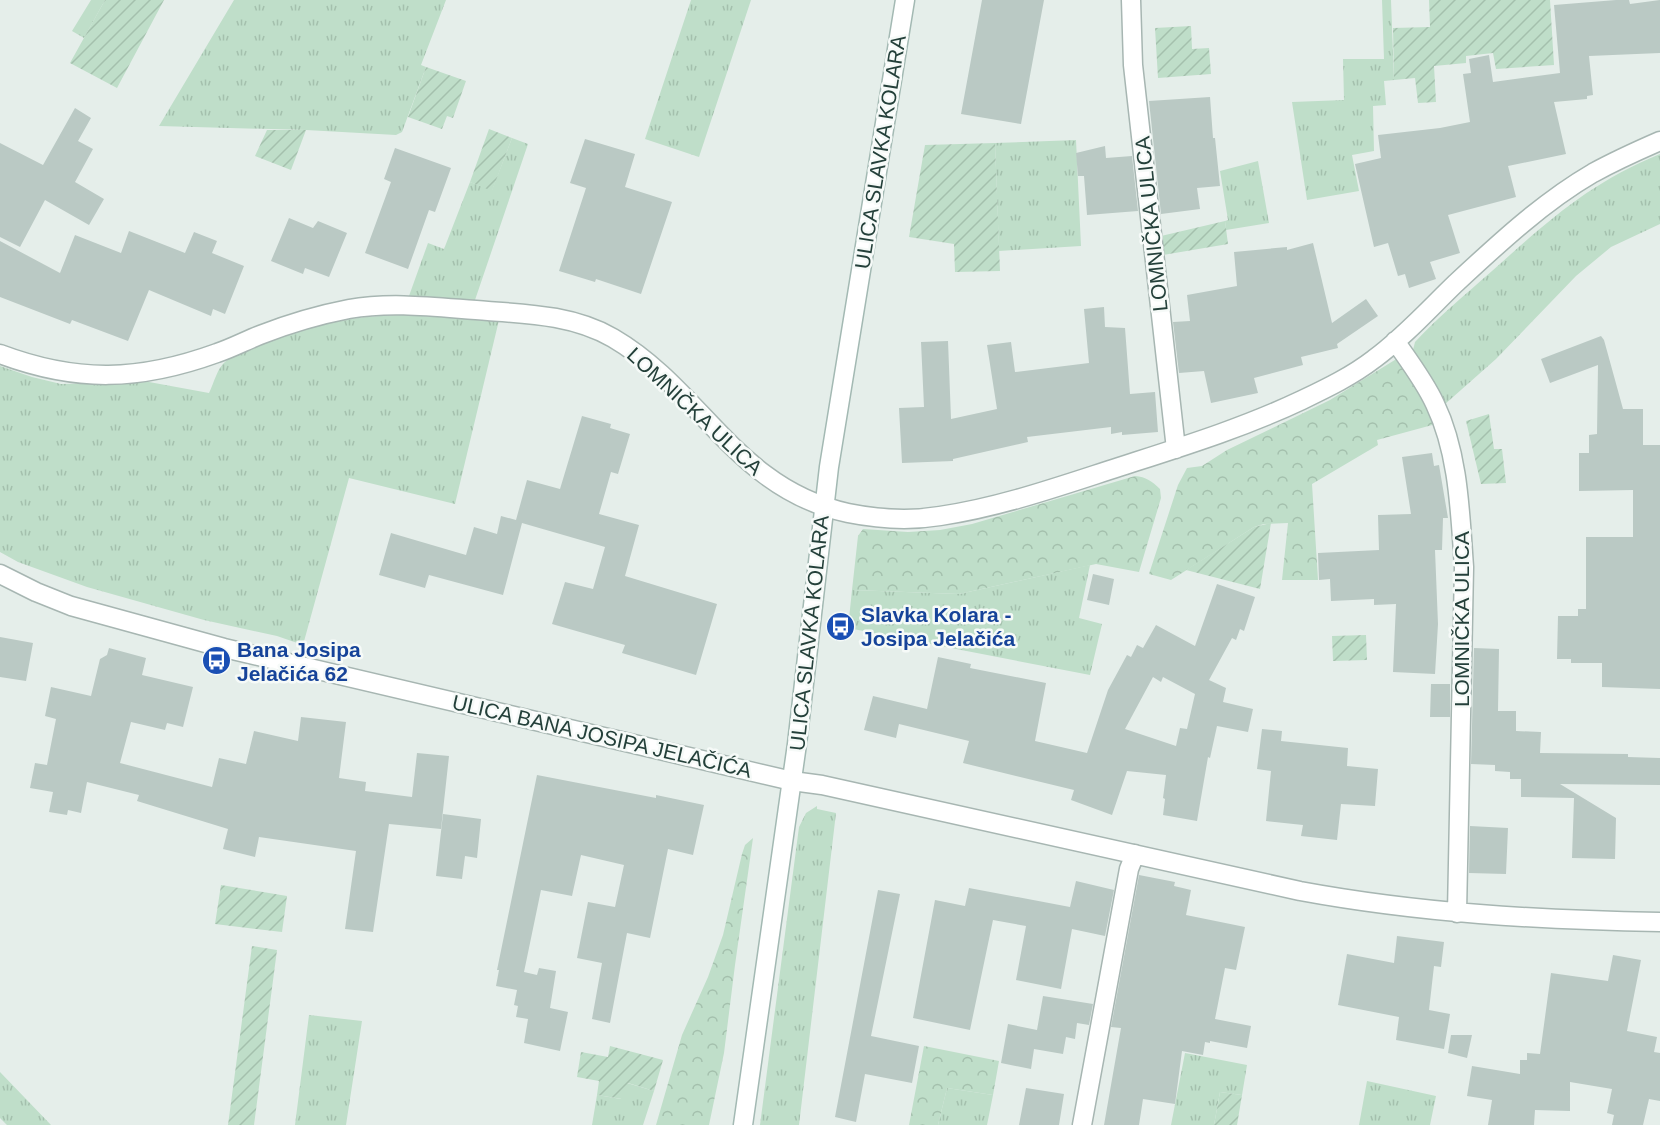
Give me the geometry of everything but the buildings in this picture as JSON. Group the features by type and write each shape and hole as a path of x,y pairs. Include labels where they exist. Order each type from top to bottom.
{"street":[{"name":"ULICA SLAVKA KOLARA","path":"743,1125 792,781 824,506 905,0"},
{"name":"LOMNIČKA ULICA","path":"1131,0 1133,65 1176,448"},
{"name":"LOMNIČKA ULICA","path":"0,354 32,366 62,373 115,375 186,364 297,322 370,306 401,306 555,317 580,323 610,336 637,353 667,380 728,443 757,470 777,484 824,506 848,513 880,518 939,516 1026,497 1176,448 1249,423 1326,388 1375,359 1508,236 1558,197 1590,175 1627,155 1660,141"},
{"name":"LOMNIČKA ULICA","path":"1395,341 1434,402 1442,419 1456,481 1461,519 1463,603 1457,913"},
{"name":"ULICA BANA JOSIPA JELAČIĆA","path":"0,574 71,606 235,650 792,781 822,785 1354,901 1457,913 1573,920 1660,922"},
{"path":"1082,1125 1129,869 1135,854"}],"green space":[{"path":"91,0 105,0 84,38 72,31"},
{"path":"105,0 164,0 117,88 70,63"},
{"path":"234,0 446,0 421,65 426,67 402,132 396,135 159,126"},
{"path":"691,0 751,0 699,157 645,139"},
{"path":"1382,0 1391,0 1394,80 1384,81 1386,105 1373,106 1374,151 1352,155 1359,191 1307,200 1292,102 1344,100 1343,59 1384,59"},
{"path":"1429,0 1550,0 1554,65 1496,69 1493,53 1466,56 1466,63 1434,66 1436,102 1418,103 1415,78 1394,80 1393,28 1430,27"},
{"path":"1191,26 1192,49 1209,48 1211,74 1158,78 1155,28"},
{"path":"426,67 466,81 453,118 447,116 442,129 408,117"},
{"path":"489,129 512,138 492,191 470,182"},
{"path":"267,130 306,130 291,170 255,156"},
{"path":"512,138 528,144 475,300 409,296 428,243 444,249 470,182 492,190"},
{"path":"1076,140 1081,246 999,251 995,143"},
{"path":"995,143 1000,271 955,272 954,244 909,237 925,145"},
{"path":"1660,154 1660,224 1611,247 1576,276 1496,359 1444,405 1415,358 1413,350 1415,342 1532,236 1570,205 1612,177"},
{"path":"1258,161 1269,223 1226,230 1225,221 1228,220 1220,171"},
{"path":"1225,221 1228,244 1163,255 1161,236"},
{"path":"403,315 499,320 455,504 349,478 303,645 277,636 204,620 87,587 18,562 0,552 0,366 61,384 149,382 209,393 218,372 229,359 274,339 328,323 364,317"},
{"path":"1398,358 1418,387 1436,424 1377,440 1378,445 1312,484 1318,580 1282,580 1288,523 1264,524 1254,527 1171,580 1149,574 1178,485 1187,468 1202,466 1227,450 1330,400"},
{"path":"1489,414 1494,449 1502,449 1506,483 1481,484 1466,421"},
{"path":"1135,476 1146,478 1160,489 1161,498 1139,572 1096,564 959,594 852,590 858,536 863,529 908,532 940,530 972,524"},
{"path":"1271,523 1260,589 1186,570 1254,527"},
{"path":"1090,565 1079,618 1102,624 1090,675 848,628 852,590 959,594"},
{"path":"1366,635 1367,660 1333,661 1332,636"},
{"path":"817,806 817,809 836,813 799,1125 760,1125 799,827 806,813"},
{"path":"753,838 724,1053 709,1125 656,1125 682,1035 708,977 723,935 745,845"},
{"path":"221,885 287,896 282,932 215,924"},
{"path":"252,946 277,950 254,1125 228,1125"},
{"path":"309,1015 362,1021 346,1125 295,1125"},
{"path":"610,1046 663,1060 654,1091 628,1083 622,1099 597,1095 599,1081 577,1077 581,1052 608,1057"},
{"path":"924,1046 999,1061 993,1095 947,1088 938,1125 909,1125"},
{"path":"1185,1053 1247,1065 1242,1095 1220,1092 1214,1125 1171,1125"},
{"path":"0,1072 51,1125 7,1125 0,1118"},
{"path":"1367,1081 1436,1096 1430,1125 1359,1125"},
{"path":"627,1083 654,1091 643,1125 592,1125 597,1095 621,1099"},
{"path":"947,1088 993,1095 987,1125 938,1125"},
{"path":"1220,1092 1242,1095 1237,1125 1214,1125"}],"place":[{"name":"Slavka Kolara - Josipa Jelačića","path":"840,626"},
{"name":"Bana Josipa Jelačića 62","path":"216,661"}]}
